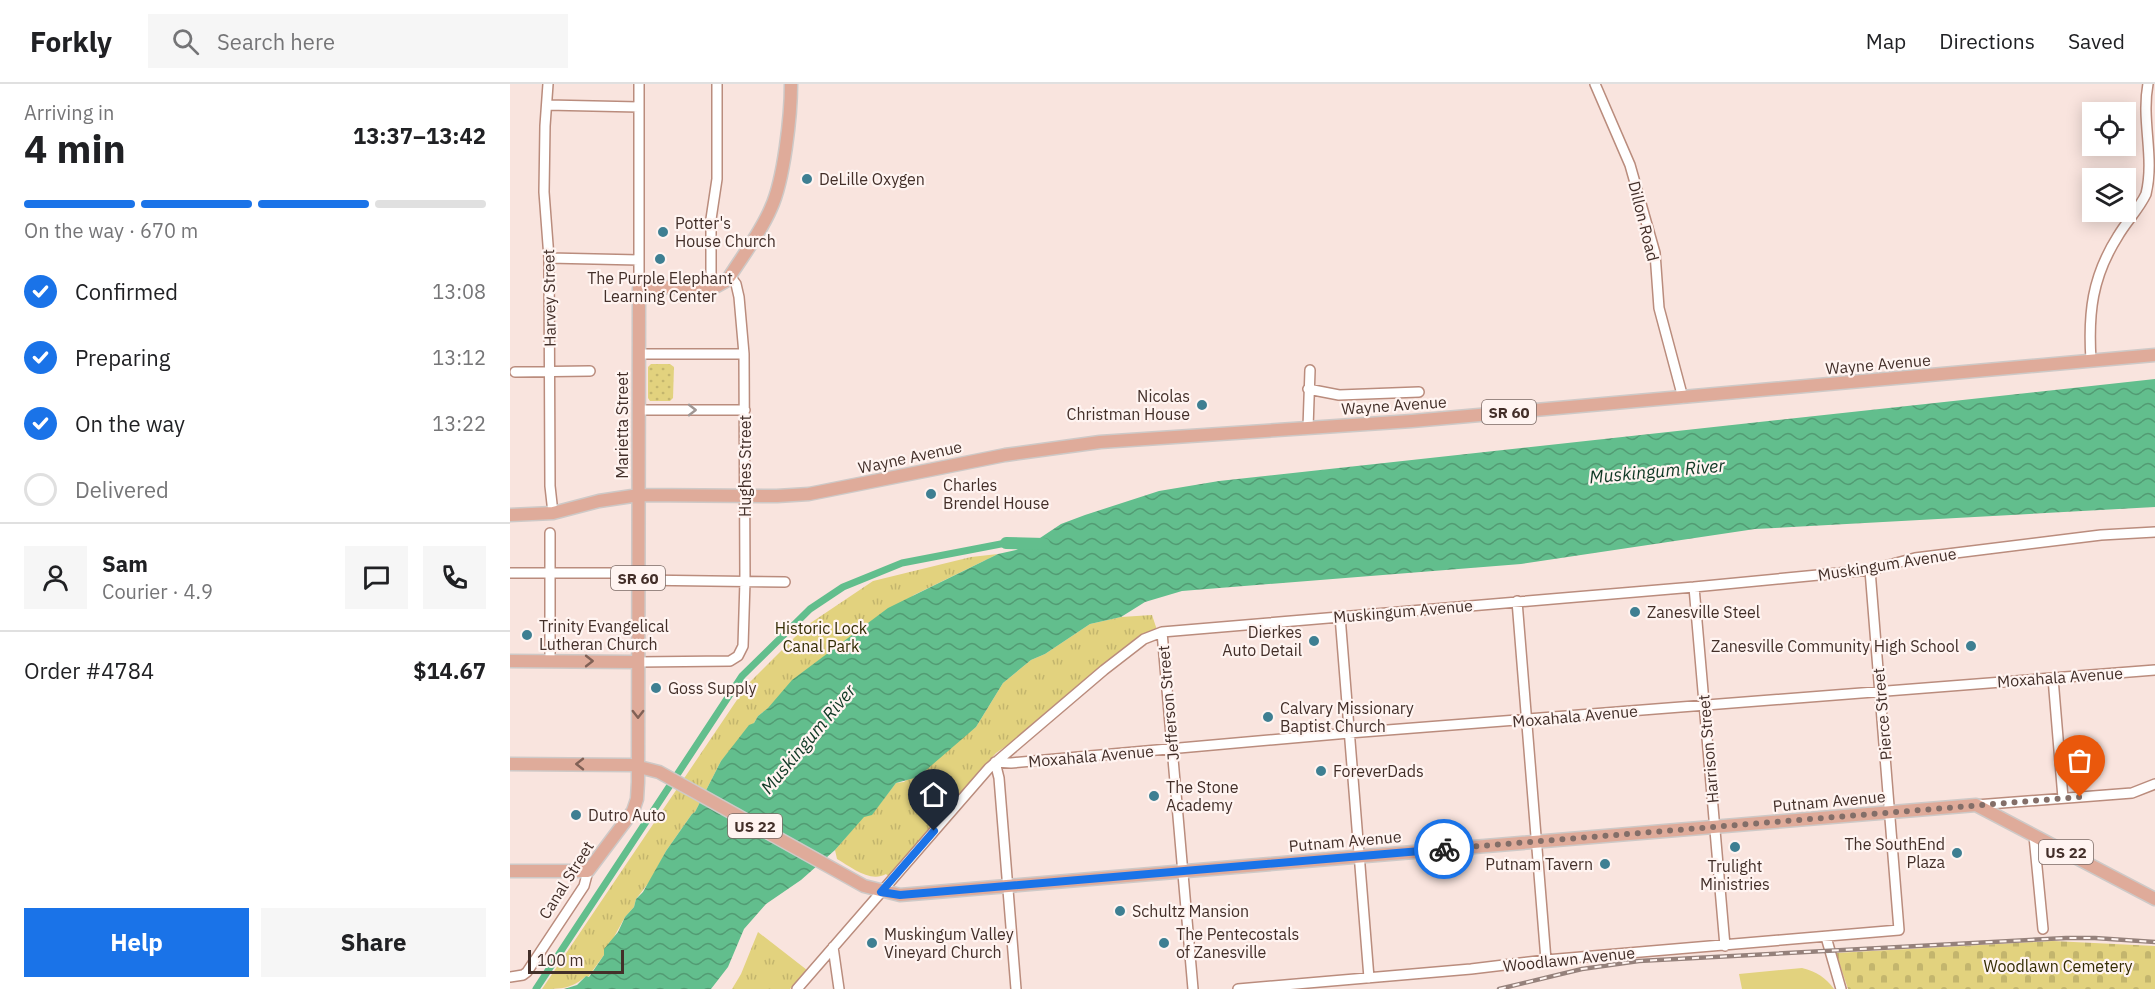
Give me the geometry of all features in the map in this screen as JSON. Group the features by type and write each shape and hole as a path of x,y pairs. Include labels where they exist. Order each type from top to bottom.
{"main road":[{"path":"639,288 711,286 722,284 730,276 771,208 787,136 791,84"},
{"name":"Marietta Street","path":"638,766 639,288"},
{"name":"Wayne Avenue","path":"639,495 792,496 827,491 954,464 1088,443 1412,421 2155,355"},
{"name":"SR 60","path":"510,515 552,513 590,503 639,495"},
{"path":"510,661 638,662"},
{"name":"US 22","path":"510,764 638,766"},
{"name":"Putnam Avenue","path":"638,766 659,772 864,886 900,895 1976,805"},
{"name":"Canal Street","path":"588,871 633,811 637,799 638,766"},
{"name":"US 22","path":"1976,805 2153,895"},
{"path":"510,871 588,871"}],"street":[{"name":"Harvey Street","path":"548,84 544,192 549,258 552,513"},
{"name":"Marietta Street","path":"639,84 639,288"},
{"path":"711,286 711,219 717,179 717,84"},
{"name":"Dillon Road","path":"1595,84 1630,165 1655,253 1659,308 1683,398"},
{"path":"2091,360 2089,333 2095,285 2101,267 2118,236 2146,194 2152,168 2146,107 2148,84"},
{"path":"547,105 639,107"},
{"path":"549,258 639,260"},
{"name":"Hughes Street","path":"638,662 726,661 738,656 744,640 744,354 739,297 736,284 730,276"},
{"path":"639,354 744,354"},
{"path":"1308,428 1310,370"},
{"path":"515,372 590,371"},
{"path":"1308,389 1344,395 1419,392"},
{"path":"638,410 745,410"},
{"name":"Muskingum Avenue","path":"797,989 995,762 1104,670 1144,639 1162,632 1870,570 1915,558 2101,535 2155,532"},
{"path":"550,533 550,661"},
{"name":"Pierce Street","path":"1870,570 1899,930"},
{"path":"510,573 785,582"},
{"name":"Harrison Street","path":"1694,587 1725,946"},
{"path":"1517,601 1546,960"},
{"path":"1340,616 1369,978"},
{"name":"Jefferson Street","path":"1162,632 1193,989"},
{"name":"Moxahala Avenue","path":"995,762 1011,763 1349,733 2155,670"},
{"path":"2053,678 2063,798"},
{"path":"995,762 999,778 1016,989"},
{"name":"Putnam Avenue","path":"1976,805 2132,793 2155,784"},
{"path":"2034,836 2043,929"},
{"name":"Canal Street","path":"510,976 523,975 584,886 588,871"},
{"name":"Woodlawn Avenue","path":"1238,989 1899,930"},
{"path":"1826,937 1841,989"},
{"path":"833,947 838,989"}],"green space":[{"path":"651,364 670,364 674,367 673,398 670,401 650,401 648,398 648,367"},
{"name":"Historic Lock Canal Park","path":"998,554 914,595 758,716 721,761 695,812 666,851 650,881 636,899 634,907 625,917 604,955 588,977 565,987 542,989 747,685 806,626 873,581 971,557"},
{"path":"1152,615 1157,630 1138,639 996,753 888,876 886,874 874,877 867,875 837,859 835,850 864,816 872,814 896,783 904,782 976,727 1003,683 1031,660 1045,654 1090,624 1121,617"},
{"path":"758,932 807,970 790,989 732,989 741,974"},
{"name":"Woodlawn Cemetery","path":"2053,941 2155,946 2155,989 1848,989 1836,953"},
{"path":"1802,968 1820,976 1834,989 1742,989 1739,974"}],"water":[{"path":"2155,379 2155,507 1755,529 1521,564 1182,591 1145,602 1121,617 1090,624 1045,654 1031,660 1003,683 976,727 918,777 896,783 872,815 864,817 835,850 801,880 766,904 744,929 728,967 711,989 564,989 577,985 586,976 589,977 604,955 604,949 634,907 636,899 643,892 666,851 695,812 721,761 749,725 754,723 792,680 888,608 998,554 1016,550 1061,524 1159,491 1219,481"}],"waterway":[{"name":"Muskingum River","path":"536,989 742,676 810,609 843,587 902,563 1006,543"},
{"name":"Muskingum River","path":"1006,543 1044,544"}],"railway":[{"path":"1499,989 1582,969 1639,961 2066,938 2155,942"}],"way so far":[{"path":"1444,849 2080,797"}],"place":[{"name":"DeLille Oxygen","path":"807,179"},
{"name":"Potter's House Church","path":"663,232"},
{"name":"The Purple Elephant Learning Center","path":"660,259"},
{"name":"Nicolas Christman House","path":"1202,405"},
{"name":"Charles Brendel House","path":"931,494"},
{"name":"Zanesville Steel","path":"1635,612"},
{"name":"Trinity Evangelical Lutheran Church","path":"527,635"},
{"name":"Dierkes Auto Detail","path":"1314,641"},
{"name":"Zanesville Community High School","path":"1971,646"},
{"name":"Goss Supply","path":"656,688"},
{"name":"Calvary Missionary Baptist Church","path":"1268,717"},
{"name":"ForeverDads","path":"1321,771"},
{"name":"The Stone Academy","path":"1154,796"},
{"name":"Dutro Auto","path":"576,815"},
{"name":"Trulight Ministries","path":"1735,847"},
{"name":"The SouthEnd Plaza","path":"1957,853"},
{"name":"Putnam Tavern","path":"1605,864"},
{"name":"Schultz Mansion","path":"1120,911"},
{"name":"Muskingum Valley Vineyard Church","path":"872,943"},
{"name":"The Pentecostals of Zanesville","path":"1164,943"}],"route":[{"path":"934,831 881,892 900,895 1444,849"}]}
